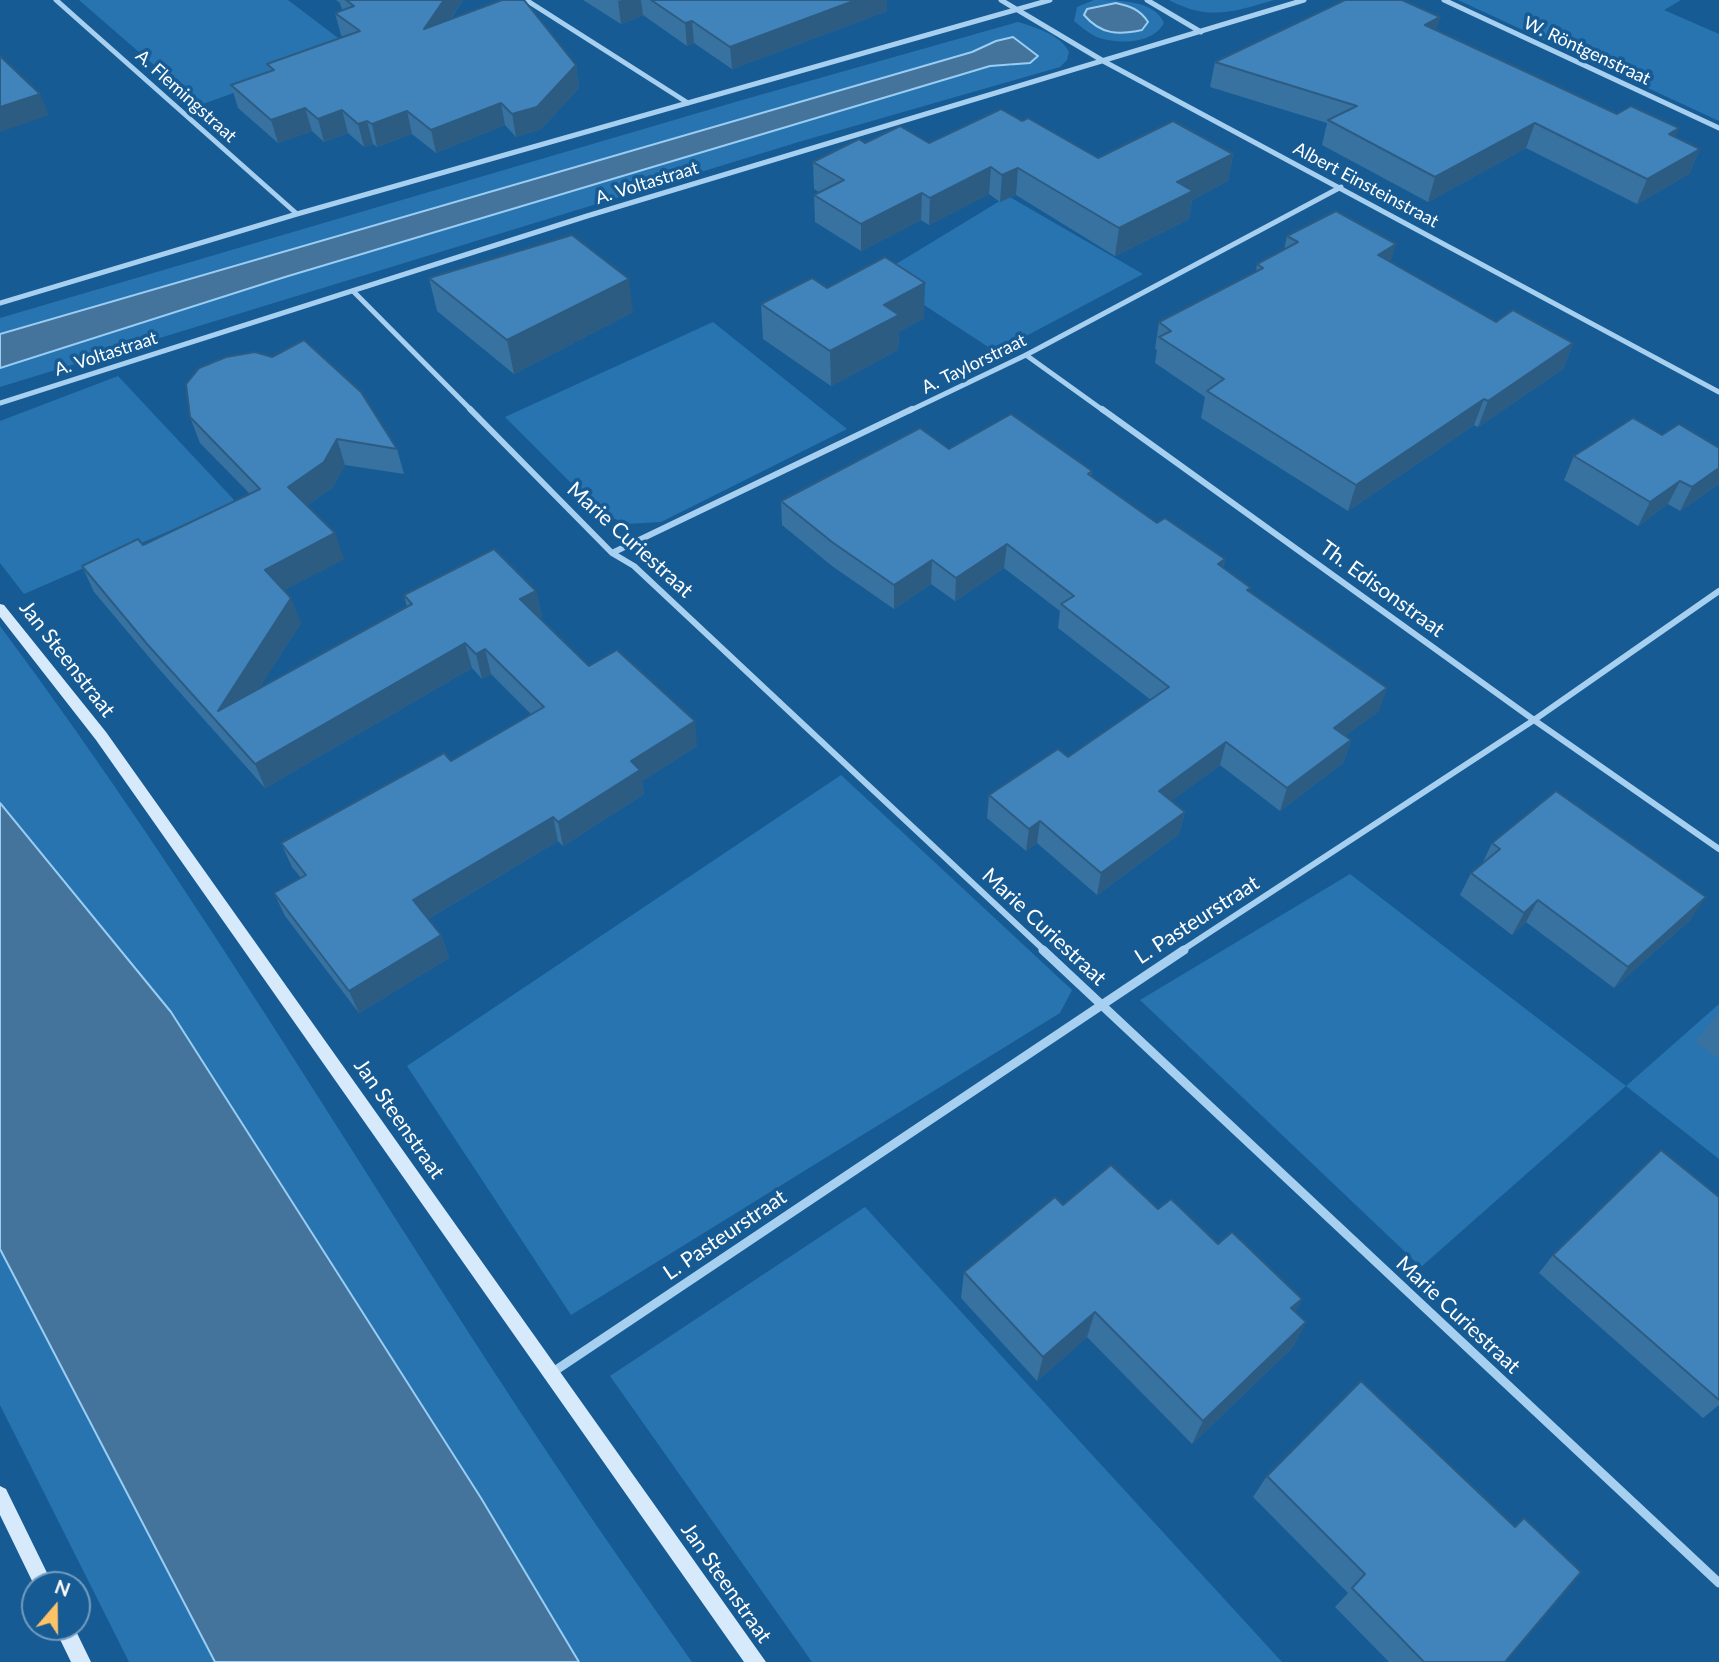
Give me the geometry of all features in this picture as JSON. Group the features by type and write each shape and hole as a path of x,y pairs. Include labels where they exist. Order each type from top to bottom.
{"street":[{"name":"A. Flemingstraat","path":"56,0 297,214"},
{"path":"526,0 688,103"},
{"name":"Albert Einsteinstraat","path":"1001,0 1105,62 1719,392"},
{"path":"0,303 297,214 1050,0"},
{"path":"1147,0 1202,32"},
{"name":"A. Voltastraat","path":"0,403 587,216 1304,0"},
{"name":"W. Röntgenstraat","path":"1444,0 1719,128"},
{"name":"A. Taylorstraat","path":"612,552 1026,355 1341,187"},
{"name":"Marie Curiestraat","path":"353,291 612,552 634,566 1719,1583"},
{"name":"Th. Edisonstraat","path":"1026,355 1534,720 1719,849"},
{"name":"L. Pasteurstraat","path":"553,1372 1101,1004 1534,720 1719,591"},
{"name":"Jan Steenstraat","path":"0,608 101,736 756,1662"},
{"path":"0,1496 37,1571"},
{"path":"71,1641 81,1662"}],"shaded area":[{"path":"79,0 288,0 354,50 200,105"},
{"path":"1094,0 1124,1 1144,6 1159,15 1164,23 1153,35 1137,40 1111,41 1099,38 1074,21 1077,7"},
{"path":"1169,0 1274,0 1233,11 1209,12 1196,11"},
{"path":"1458,0 1681,0 1664,10 1719,34 1719,121"},
{"path":"1116,3 1141,14 1148,22 1142,30 1111,32 1090,22 1084,15 1087,9"},
{"path":"1018,22 1047,32 1060,41 1069,52 1067,60 1060,67 802,141 0,387 0,368 285,277 990,66 1012,66 1013,37 972,52 0,334 0,318 749,98"},
{"path":"1013,37 1038,56 1030,63 990,66 285,277 0,368 0,334 972,52"},
{"path":"1008,196 1143,274 996,352 878,275"},
{"path":"713,322 847,429 661,522 625,524 598,510 505,417"},
{"path":"118,376 236,502 24,594 0,563 0,421"},
{"path":"0,626 145,830 484,1356 587,1512 692,1662 579,1662 481,1498 171,1012 0,803"},
{"path":"841,775 1072,990 1060,1013 571,1315 407,1066"},
{"path":"0,803 171,1012 481,1498 579,1662 215,1662 0,1249"},
{"path":"1350,874 1626,1086 1421,1267 1140,1000"},
{"path":"1719,1004 1719,1159 1626,1086"},
{"path":"865,1207 1282,1662 812,1662 610,1376"},
{"path":"0,1249 215,1662 129,1662 91,1586 91,1571 83,1571 0,1405"}],"building":[{"path":"346,0 444,0 424,29 502,0 524,0 576,65 537,107 512,114 501,103 431,130 407,111 372,124 367,121 358,124 342,110 318,119 305,108 271,120 231,85 274,70 267,64 360,31 335,13 354,6"},
{"path":"651,0 856,0 730,47 692,21 685,23"},
{"path":"1345,0 1402,0 1440,17 1425,25 1617,114 1631,106 1679,128 1669,134 1700,149 1647,179 1535,123 1435,177 1328,120 1357,106 1215,62"},
{"path":"0,56 40,94 0,107"},
{"path":"1001,109 1022,121 1028,118 1098,158 1173,121 1233,154 1177,182 1193,191 1119,228 1018,168 1002,175 991,167 930,198 922,193 861,224 814,195 844,180 813,162 859,139 865,143 900,126 929,143"},
{"path":"1336,211 1396,244 1378,255 1496,322 1513,310 1573,343 1356,485 1207,391 1224,379 1159,337 1171,331 1159,322 1263,268 1257,264 1298,242 1287,236"},
{"path":"572,235 629,279 507,340 429,278"},
{"path":"885,257 925,283 884,305 899,315 830,351 761,304 812,278 827,288"},
{"path":"304,340 361,392 397,449 337,439 324,462 288,487 335,533 265,570 291,598 218,711 412,604 404,595 494,549 536,591 520,599 589,666 617,650 695,721 631,761 640,770 558,822 553,817 413,900 441,935 349,991 274,893 306,875 281,843 444,753 451,761 544,707 485,649 476,654 465,643 255,764 147,644 82,566 138,539 143,545 260,489 190,417 186,384 199,368 226,357 255,352 272,357"},
{"path":"1011,414 1092,471 1088,474 1157,523 1165,518 1225,559 1218,564 1251,588 1247,590 1387,688 1334,728 1351,740 1287,788 1226,742 1159,791 1185,812 1101,873 1040,821 1029,829 989,795 1058,749 1068,757 1169,687 1061,604 1074,596 1007,544 956,578 932,560 894,585 832,542 781,501 920,428 949,449"},
{"path":"1633,418 1662,435 1679,424 1719,448 1719,468 1692,487 1680,481 1650,502 1574,456"},
{"path":"1556,791 1706,897 1628,967 1538,900 1524,913 1471,873 1500,849 1492,843"},
{"path":"1661,1150 1719,1197 1719,1400 1553,1255"},
{"path":"1111,1165 1158,1209 1171,1199 1218,1244 1232,1232 1302,1299 1291,1308 1306,1322 1203,1421 1095,1312 1043,1357 964,1272 1055,1197 1063,1205"},
{"path":"1361,1381 1515,1527 1524,1518 1581,1572 1505,1662 1424,1662 1352,1588 1365,1574 1267,1476"}]}
